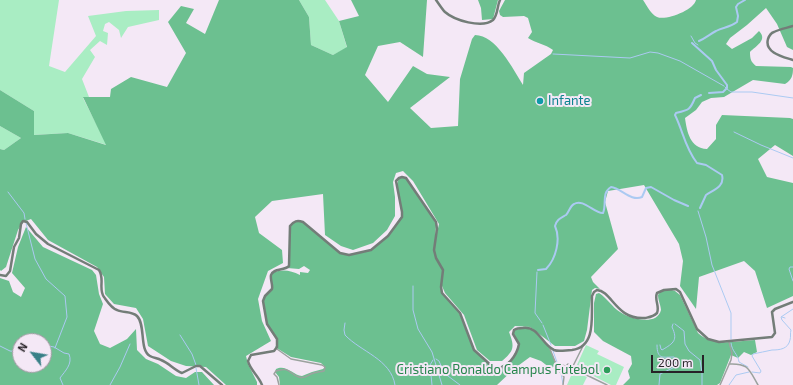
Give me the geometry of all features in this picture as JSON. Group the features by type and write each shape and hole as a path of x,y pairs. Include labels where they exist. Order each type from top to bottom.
{"main road":[{"path":"436,0 448,14 463,21 475,23 489,22 493,20 500,0"},
{"path":"793,26 772,33 768,43 773,52 793,60"},
{"path":"262,385 248,363 251,355 271,352 276,349 278,342 268,327 263,300 272,289 272,273 277,270 286,269 289,266 290,230 292,223 298,221 303,222 343,255 371,250 388,236 402,217 396,181 402,177 406,178 436,222 437,230 434,250 436,258 443,270 441,287 442,293 460,313 472,346 477,353 494,368 500,367 511,360 516,354 519,344 513,334 514,330 517,328 532,329 550,348 556,351 578,349 583,346 590,335 593,294 598,290 603,292 624,313 632,317 642,318 651,317 657,313 658,307 656,296 658,291 676,289 680,292 696,326 703,335 716,342 773,337 775,332 772,312 793,302"},
{"path":"0,275 6,276 9,273 14,247 20,235 21,224 23,221 27,222 36,234 48,244 99,270 102,276 102,294 112,307 118,311 134,314 139,318 142,325 144,342 148,355 162,360 180,372 186,372 196,366 202,366 222,385"}],"street":[{"path":"720,385 729,364 731,353 729,342"},
{"path":"574,369 573,366 583,346"},
{"path":"550,348 556,364 564,377 563,385"},
{"path":"276,349 291,359 322,365 326,368 324,371 312,373 304,378 298,377 283,369 276,371 274,374 277,377 279,385"},
{"path":"556,364 566,366 567,364 573,366"},
{"path":"729,364 739,364 748,368 758,385"},
{"path":"566,366 571,370 574,369 607,385"}],"green space":[{"path":"0,0 59,0 49,66 65,72 96,36 88,16 126,11 159,10 159,20 128,27 121,38 119,30 109,22 105,24 103,31 108,33 107,45 100,41 90,50 95,57 82,79 89,97 83,98 107,145 68,133 33,135 34,111 0,90"},
{"path":"219,0 299,0 309,17 311,45 333,55 347,47 339,21 359,16 351,0 427,0 423,57 400,42 378,46 365,75 388,102 413,66 427,74 450,77 410,108 431,128 458,126 460,79 472,39 475,35 483,36 497,47 509,62 523,85 524,73 551,54 553,50 528,38 532,32 528,18 524,16 503,17 500,15 499,11 505,0 643,0 653,14 661,18 673,16 685,11 694,4 696,0 793,0 793,50 787,47 777,24 766,8 730,38 726,44 732,49 752,38 759,31 762,40 750,52 752,62 756,66 791,67 793,68 791,79 785,84 753,80 724,97 711,98 702,102 696,110 685,118 690,138 697,146 707,149 716,139 716,125 722,115 793,119 793,156 775,145 758,159 767,177 793,183 793,296 767,308 755,271 744,261 699,277 696,309 680,286 683,261 679,244 644,185 608,191 605,202 618,249 591,277 593,282 600,289 595,288 592,290 587,330 584,341 575,346 555,346 530,327 515,326 509,332 513,345 509,354 502,361 490,361 477,350 464,315 445,293 442,286 442,293 458,310 472,346 477,353 494,368 498,368 511,360 519,346 514,337 514,330 526,328 535,331 550,348 557,366 550,368 541,361 530,357 515,368 497,385 280,385 279,377 275,372 276,369 283,368 302,376 325,367 321,363 291,357 275,347 278,342 268,327 263,298 271,288 272,273 286,271 300,275 300,272 308,273 310,270 304,266 299,269 287,268 290,264 290,227 295,221 303,222 336,250 346,255 365,252 377,246 388,236 402,215 397,184 399,178 406,178 434,220 436,225 435,241 439,224 413,181 403,171 396,173 393,182 395,216 387,230 373,243 353,250 341,246 325,235 323,194 272,201 255,217 259,233 282,250 283,263 268,271 258,299 262,321 271,341 246,356 257,385 226,385 206,367 186,366 171,361 148,346 143,319 136,308 114,304 105,294 104,277 97,267 48,240 31,219 23,222 18,230 6,267 1,271 0,149 4,150 21,138 0,126 0,90 34,111 34,135 68,133 106,145 83,97 110,97 111,89 131,77 167,87 186,53 168,22 181,6 194,9 186,23 205,34"},
{"path":"299,0 325,0 339,21 347,48 333,55 311,45 309,17"},
{"path":"478,0 498,0 493,19 482,20 481,8"},
{"path":"0,126 21,138 4,150 0,149"},
{"path":"26,227 43,247 92,270 96,275 99,294 103,304 94,331 100,344 110,348 127,339 136,329 137,350 146,359 158,364 176,376 186,378 195,372 202,372 214,385 0,385 0,278 9,281 13,292 21,297 25,288 12,273 18,247"},
{"path":"669,289 680,295 698,333 718,342 755,340 757,352 751,355 744,352 738,358 731,355 720,383 717,385 623,385 630,378 628,371 632,364 631,356 603,341 594,332 594,303 596,294 599,293 602,295 614,308 629,317 648,320 658,315 661,310 658,295 661,291"},
{"name":"Cristiano Ronaldo Campus Futebol","path":"586,345 599,351 597,354 624,367 616,385 611,385 576,367"},
{"path":"573,371 587,377 583,385 567,385"}],"waterway":[{"path":"699,41 716,31 737,22 738,16 736,7 745,0"},
{"path":"691,36 698,45"},
{"path":"692,43 712,61 716,70 727,85 727,88 723,92 709,93"},
{"path":"553,54 630,58 650,52 658,53 680,61 724,86"},
{"path":"727,89 731,92 752,92 793,98"},
{"path":"700,208 706,195 720,185 722,182 722,175 706,165 697,163 687,145 675,115 676,113 688,109 692,105 695,98 701,95"},
{"path":"734,132 793,158"},
{"path":"538,270 546,269 550,265 555,254 558,237 555,226 558,220 566,215 573,205 578,203 585,204 596,211 603,213 605,195 611,187 634,198 642,197 646,188 651,187 688,206"},
{"path":"8,192 24,213 25,219"},
{"path":"698,211 706,237 712,265 731,313 731,339"},
{"path":"26,223 35,259 46,279 65,296 67,317 55,348"},
{"path":"793,267 790,267 789,269 793,281"},
{"path":"537,272 535,313 542,323"},
{"path":"413,286 413,310 418,329 432,352 442,385"},
{"path":"752,372 760,373 761,371 752,356 753,354 781,349 786,347 789,343 791,330 781,317 793,309"},
{"path":"345,323 345,335 382,362 392,376 395,385"},
{"path":"660,345 662,350 674,341 675,335 672,327 673,324"},
{"path":"675,324 684,331 685,344 689,351 700,360 702,385"},
{"path":"543,325 551,345"},
{"path":"180,335 192,354 196,365"},
{"path":"731,343 739,362 748,367"},
{"path":"110,385 130,344"},
{"path":"657,345 657,350 661,357 674,357 677,363 675,367 660,374 659,385"},
{"path":"0,346 12,351"},
{"path":"52,347 69,354 69,364 60,378 63,385"},
{"path":"553,351 558,365"},
{"path":"436,359 439,361 444,373 460,385"},
{"path":"432,385 430,365 433,360"},
{"path":"196,368 199,385"},
{"path":"729,385 736,375 749,372"},
{"path":"561,373 563,384"}],"place":[{"name":"Infante","path":"540,101"},
{"name":"Cristiano Ronaldo Campus Futebol","path":"607,370"}]}
